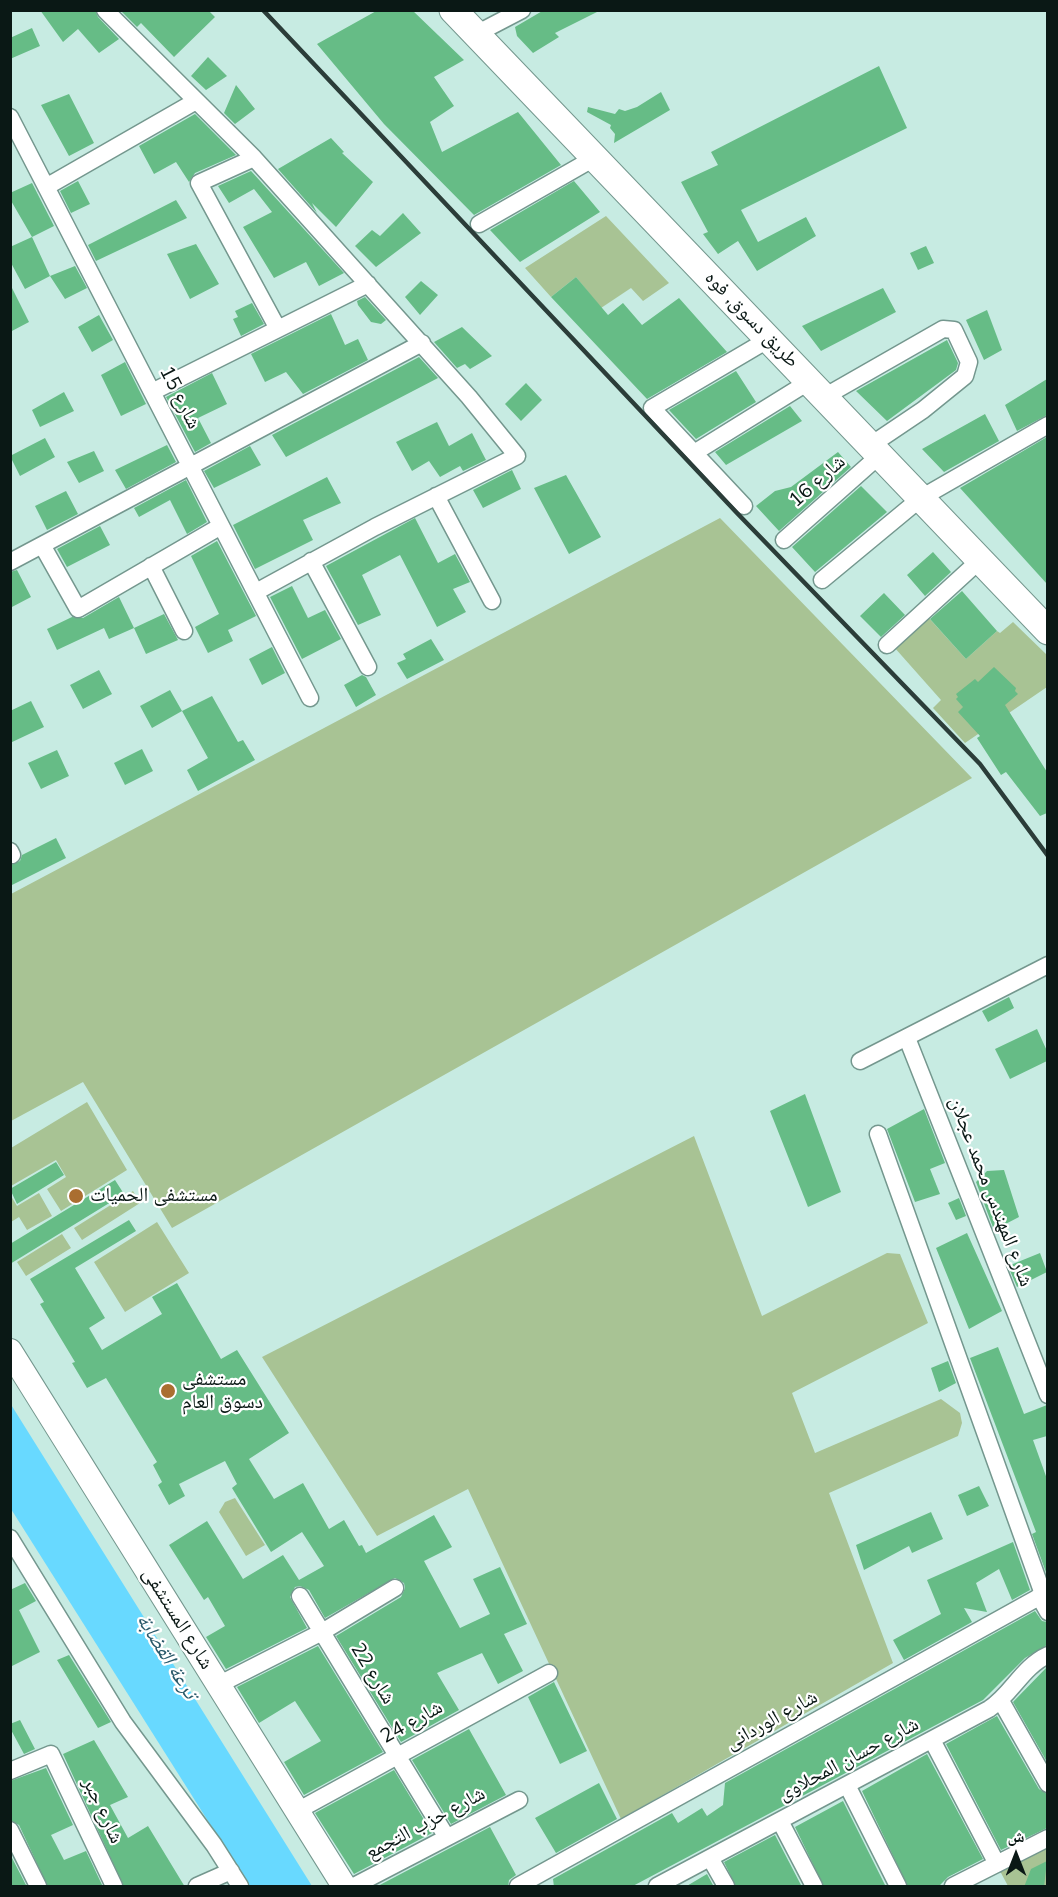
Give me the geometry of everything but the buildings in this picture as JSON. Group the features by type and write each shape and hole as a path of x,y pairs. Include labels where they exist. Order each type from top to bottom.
{"main road":[{"name":"طريق دسوق, فوه","path":"453,10 1047,631"},
{"name":"شارع المستشفى","path":"10,1351 344,1887"}],"street":[{"path":"105,10 254,158 422,343 518,456 436,496 255,592"},
{"path":"476,34 522,10"},
{"path":"46,187 196,101"},
{"name":"شارع 15","path":"10,117 17,145 46,187 310,698"},
{"path":"479,224 596,157"},
{"path":"254,158 199,183 278,329"},
{"path":"152,392 368,284"},
{"name":"شارع 16","path":"784,540 875,450 965,376 969,362 954,330 943,329 817,389"},
{"path":"744,506 652,408 769,339"},
{"path":"10,562 422,343"},
{"path":"694,453 817,389"},
{"path":"822,580 921,498 1047,426"},
{"path":"436,496 492,601"},
{"path":"42,545 78,609 221,526"},
{"path":"887,645 980,560"},
{"path":"311,561 368,667"},
{"path":"152,566 184,631"},
{"path":"860,1061 1047,965"},
{"name":"شارع المهندس محمد عجلان","path":"907,1038 1047,1395"},
{"path":"878,1134 1043,1594 1047,1612"},
{"path":"11,1539 123,1722 214,1845 240,1887"},
{"path":"218,1685 322,1632 395,1588"},
{"name":"شارع الوردانى","path":"518,1887 1043,1594"},
{"name":"شارع 22","path":"300,1596 446,1836"},
{"name":"شارع حسان المحلاوى","path":"657,1887 932,1740 1000,1701 1029,1668 1047,1655"},
{"name":"شارع 24","path":"297,1811 549,1673"},
{"path":"1000,1701 1047,1784"},
{"path":"932,1740 996,1864"},
{"name":"شارع جبر","path":"10,1771 51,1754 114,1887"},
{"path":"847,1785 898,1887"},
{"name":"شارع حزب التجمع","path":"354,1887 446,1836 519,1800"},
{"path":"780,1821 814,1887"},
{"path":"10,1830 38,1887"},
{"path":"953,1887 1047,1838"},
{"path":"710,1858 726,1887"},
{"path":"197,1887 231,1871"}],"green space":[{"path":"606,216 669,283 643,301 631,288 601,308 576,277 551,297 525,268"},
{"path":"720,518 972,778 172,1228 83,1082 11,1121 11,894"},
{"path":"928,617 966,659 997,631 1000,633 1013,622 1047,655 1047,687 965,743 933,708 941,700 894,647"},
{"path":"87,1102 127,1170 61,1211 47,1189 66,1177 56,1160 11,1186 11,1148"},
{"path":"694,1136 762,1316 887,1253 900,1254 928,1323 792,1393 815,1453 941,1399 960,1413 962,1423 958,1436 829,1493 893,1663 621,1819 468,1489 377,1536 262,1357"},
{"path":"133,1191 140,1203 82,1240 74,1228"},
{"path":"39,1193 52,1216 27,1230 19,1217 11,1222 11,1196 17,1206"},
{"path":"157,1222 189,1273 125,1312 94,1262"},
{"path":"62,1234 71,1248 26,1276 17,1262"},
{"path":"235,1498 265,1545 246,1556 219,1512 225,1502"},
{"path":"1047,1845 1047,1886 1008,1886 1000,1871"}],"water":[{"name":"ترعة القضابة","path":"10,1403 312,1886 249,1886 11,1509"}],"railway":[{"path":"263,10 737,513 980,764 1048,856"}],"place":[{"name":"مستشفى الحميات","path":"76,1196"},
{"name":"مستشفى دسوق العام","path":"168,1391"}]}
